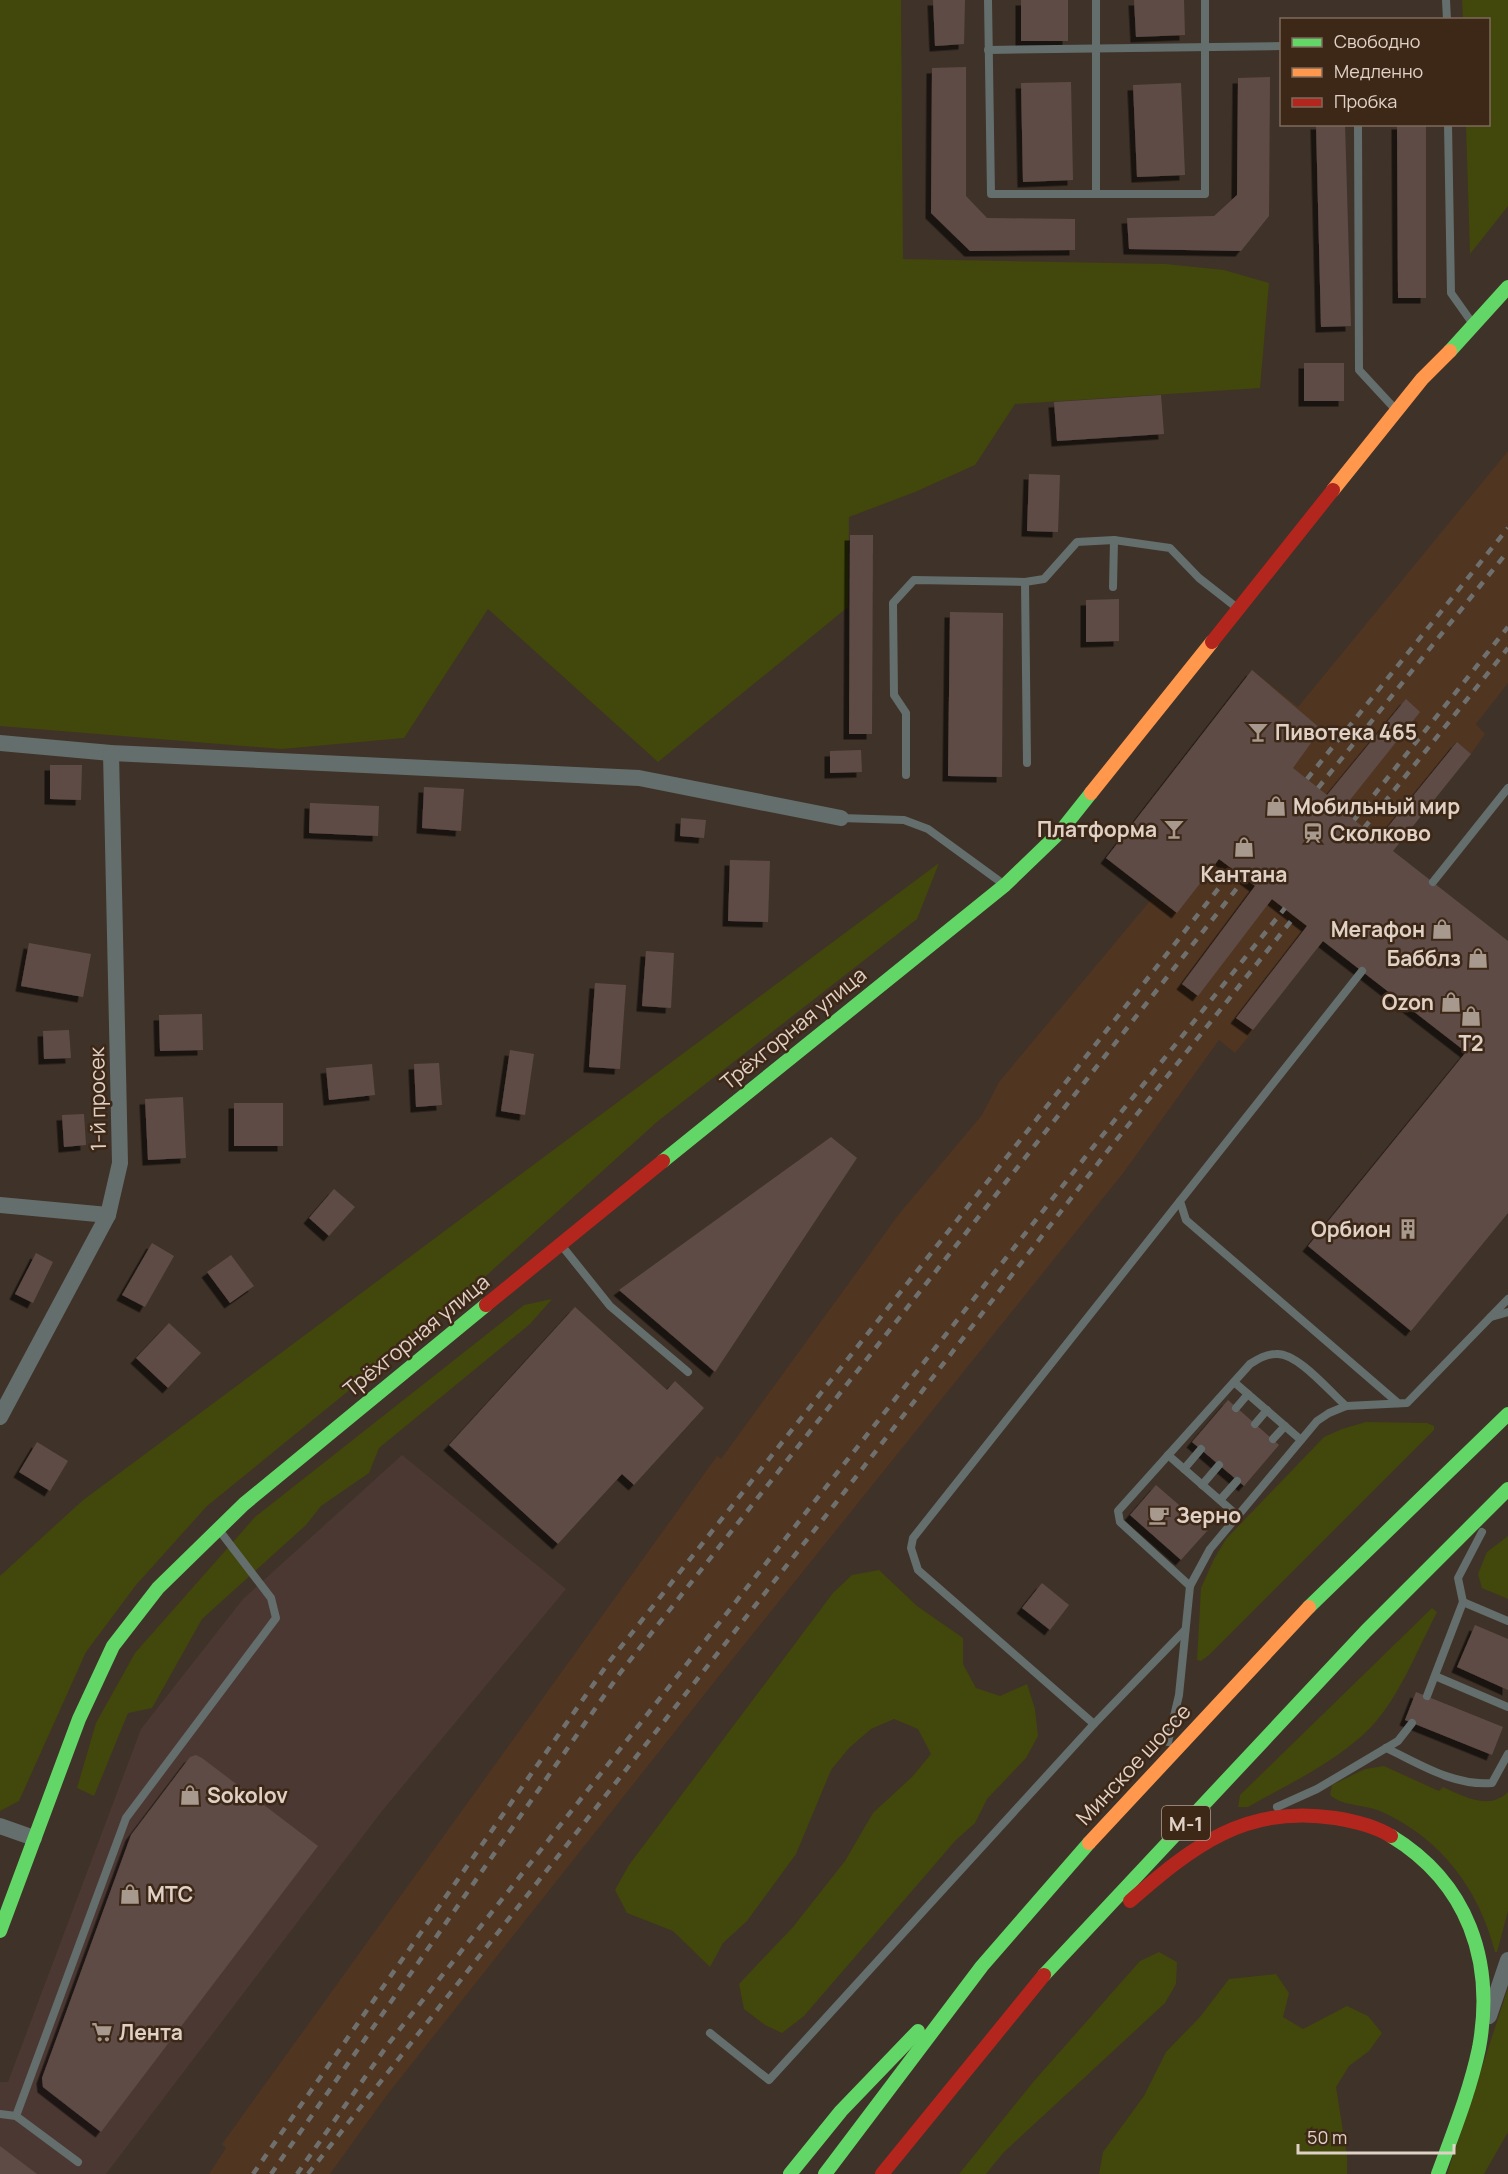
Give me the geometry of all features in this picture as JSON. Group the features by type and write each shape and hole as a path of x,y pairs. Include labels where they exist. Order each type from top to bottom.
{"main road":[{"name":"Трёхгорная улица","path":"0,1931 79,1719 113,1646 158,1588 217,1527 560,1244 1005,885 1060,832 1236,607 1422,379 1475,326 1508,287"},
{"name":"Минское шоссе","path":"825,2174 982,1966 1079,1853 1329,1587 1508,1414"},
{"name":"М-1","path":"882,2174 1028,1992 1366,1631 1508,1489"},
{"path":"1028,1992 1185,1852 1230,1828 1302,1814 1337,1816 1371,1825 1402,1839 1443,1878 1461,1906 1473,1936 1482,1972 1481,2036 1471,2078 1438,2174"},
{"path":"790,2174 841,2111 982,1966"}],"street":[{"path":"0,743 111,753 639,778 841,818"},
{"name":"1-й просек","path":"0,1417 108,1215 120,1163 111,753"},
{"path":"0,1205 108,1215"},
{"path":"0,1826 34,1838"},
{"path":"1481,2036 1508,1960"}],"lane":[{"path":"988,0 991,194 1206,194 1205,0"},
{"path":"1096,0 1096,194"},
{"path":"1446,0 1447,18"},
{"path":"988,50 1206,49 1280,46"},
{"path":"1358,126 1359,370 1396,411"},
{"path":"1448,126 1452,293 1475,326"},
{"path":"906,775 906,713 894,695 893,603 914,580 1025,582 1044,579 1077,542 1114,540 1170,548 1199,578 1236,607"},
{"path":"1113,587 1114,540"},
{"path":"1025,582 1027,763"},
{"path":"1433,882 1508,788"},
{"path":"841,818 904,820 928,829 1005,885"},
{"path":"1094,1724 918,1570 911,1548 913,1538 1362,971"},
{"path":"1180,1201 1186,1220 1398,1403"},
{"path":"560,1244 610,1306 688,1372"},
{"path":"1162,1766 1179,1695 1190,1586 1210,1550 1317,1421 1346,1406 1407,1403 1508,1299"},
{"path":"1491,1317 1508,1312"},
{"path":"1190,1586 1120,1522 1118,1511 1250,1364 1265,1356 1278,1353 1295,1359 1346,1406"},
{"path":"1234,1382 1301,1440"},
{"path":"1236,1408 1248,1394"},
{"path":"1255,1424 1267,1410"},
{"path":"1273,1439 1285,1426"},
{"path":"1184,1469 1201,1449"},
{"path":"1168,1455 1238,1516"},
{"path":"1202,1485 1219,1465"},
{"path":"1220,1500 1237,1481"},
{"path":"1426,1696 1463,1602 1458,1578 1485,1527 1508,1499"},
{"path":"16,2116 126,1818 276,1617 271,1598 217,1527"},
{"path":"1463,1602 1508,1621"},
{"path":"710,2033 769,2080 1094,1724 1185,1630"},
{"path":"1435,1676 1508,1707"},
{"path":"1230,1828 1317,1789 1398,1741 1412,1723"},
{"path":"1386,1748 1456,1781 1474,1785 1491,1783 1508,1754"},
{"path":"0,2114 16,2116 78,2162"}],"shaded area":[{"path":"1508,451 1508,683 1476,724 1485,734 1471,754 1456,742 1237,1017 1253,1031 1235,1053 1219,1040 1124,1172 723,1671 387,2095 330,2174 209,2174 226,2148 222,2144 717,1456 721,1459 899,1214 982,1115 999,1082 1154,896 1106,858 1252,670 1298,707"},
{"path":"402,1455 566,1589 382,1811 106,2174 0,2174 0,2082 8,2082 141,1729 243,1599"}],"green space":[{"path":"0,0 901,0 903,259 1166,264 1224,270 1269,283 1260,388 1015,404 975,465 915,492 849,517 848,607 658,762 488,609 404,738 282,749 0,726"},
{"path":"1462,0 1508,0 1508,206 1470,254 1466,126 1490,126 1490,18 1463,18"},
{"path":"939,863 917,919 658,1121 448,1310 207,1506 136,1585 86,1652 19,1801 0,1811 0,1576 82,1501"},
{"path":"552,1299 530,1324 379,1448 369,1473 321,1506 306,1525 202,1619 152,1708 128,1713 94,1796 77,1788 96,1723 135,1653 255,1517 524,1305"},
{"path":"1366,1422 1427,1423 1434,1426 1434,1430 1209,1655 1201,1661 1197,1660 1201,1588 1226,1539 1324,1437"},
{"path":"1508,1536 1508,1599 1482,1588 1478,1574 1487,1552"},
{"path":"879,1570 917,1606 963,1638 963,1664 976,1688 1000,1696 1027,1684 1035,1709 1038,1736 1026,1758 987,1799 975,1823 955,1841 804,2016 782,2033 765,2025 744,2009 739,1984 793,1927 845,1861 873,1813 913,1776 931,1754 918,1729 894,1719 871,1729 849,1748 831,1770 796,1854 747,1921 723,1943 710,1967 673,1931 627,1913 615,1890 629,1865 833,1593 852,1575"},
{"path":"1432,1608 1437,1612 1406,1674 1390,1702 1371,1727 1358,1740 1312,1771 1248,1807 1238,1807 1240,1795"},
{"path":"1384,1766 1439,1791 1443,1787 1476,1800 1501,1798 1508,1792 1508,1911 1497,1952 1495,1952 1488,1929 1468,1888 1440,1852 1403,1823 1382,1812 1341,1802 1330,1795 1332,1785 1365,1769"},
{"path":"1159,1952 1177,1962 1176,1984 1165,2003 1003,2153 986,2174 959,2174 1034,2081 1140,1961"},
{"path":"1276,1974 1289,1993 1283,2017 1303,2029 1347,2006 1368,2016 1382,2033 1369,2051 1349,2066 1336,2087 1347,2156 1347,2174 1099,2174 1103,2152 1144,2096 1166,2052 1200,2017 1229,1979"},
{"path":"1508,1988 1508,2132 1484,2174 1447,2174"}],"building":[{"path":"933,0 965,0 964,44 935,46"},
{"path":"1021,0 1068,0 1068,41 1021,41"},
{"path":"1134,0 1184,0 1185,35 1136,37"},
{"path":"966,67 966,196 987,218 1075,219 1075,250 970,251 931,213 932,68"},
{"path":"1270,77 1269,216 1241,251 1129,249 1127,218 1214,216 1237,195 1238,78"},
{"path":"1071,82 1073,180 1023,182 1021,83"},
{"path":"1181,83 1185,175 1137,177 1133,85"},
{"path":"1316,126 1345,126 1351,326 1321,327"},
{"path":"1397,126 1426,126 1426,298 1398,298"},
{"path":"1304,363 1344,363 1344,401 1304,401"},
{"path":"1161,395 1164,434 1057,441 1054,402"},
{"path":"1029,474 1060,475 1058,532 1027,531"},
{"path":"850,535 873,535 872,734 849,734"},
{"path":"1119,599 1119,641 1086,642 1086,600"},
{"path":"950,612 1003,613 1002,777 948,776"},
{"path":"1252,670 1321,729 1293,768 1327,795 1406,699 1420,712 1342,810 1378,839 1457,742 1471,754 1393,851 1508,941 1508,1213 1411,1331 1308,1246 1466,1052 1323,941 1253,1030 1236,1018 1307,926 1272,899 1198,996 1182,984 1255,886 1219,859 1177,913 1106,858"},
{"path":"861,750 862,772 830,773 830,751"},
{"path":"50,765 82,765 81,800 50,799"},
{"path":"424,787 464,789 461,831 422,828"},
{"path":"310,803 379,806 378,836 309,833"},
{"path":"681,818 706,820 704,838 680,836"},
{"path":"730,860 770,861 768,922 728,921"},
{"path":"29,943 91,954 83,997 21,986"},
{"path":"646,951 674,953 671,1008 642,1006"},
{"path":"595,983 626,985 620,1069 589,1067"},
{"path":"202,1014 203,1050 160,1051 159,1015"},
{"path":"69,1030 71,1058 44,1059 43,1031"},
{"path":"510,1050 534,1054 525,1115 501,1111"},
{"path":"439,1063 442,1105 416,1107 414,1064"},
{"path":"372,1064 375,1095 329,1100 326,1068"},
{"path":"183,1097 186,1158 148,1160 145,1099"},
{"path":"234,1103 283,1103 283,1146 234,1146"},
{"path":"84,1114 86,1145 64,1147 62,1115"},
{"path":"831,1137 857,1158 715,1372 619,1290"},
{"path":"334,1189 355,1207 329,1236 309,1218"},
{"path":"152,1243 174,1256 145,1307 122,1295"},
{"path":"36,1253 53,1262 33,1303 15,1294"},
{"path":"231,1255 254,1286 230,1303 207,1272"},
{"path":"575,1307 667,1390 675,1381 704,1408 634,1485 622,1474 558,1544 449,1445"},
{"path":"169,1323 201,1353 168,1388 136,1358"},
{"path":"1228,1400 1279,1445 1244,1486 1192,1442"},
{"path":"37,1442 68,1461 50,1491 19,1472"},
{"path":"1156,1485 1208,1530 1181,1560 1130,1515"},
{"path":"1042,1583 1069,1605 1050,1630 1022,1608"},
{"path":"1475,1625 1508,1639 1508,1690 1457,1667"},
{"path":"1416,1692 1503,1727 1492,1755 1405,1720"},
{"path":"196,1755 318,1846 101,2132 43,2087 42,2078 131,1835 190,1757"},
{"path":"0,2146 37,2174 0,2174"}],"railway":[{"path":"1307,779 1508,528"},
{"path":"1318,788 1508,551"},
{"path":"1354,820 1508,627"},
{"path":"1364,828 1508,648"},
{"path":"253,2174 609,1662 1233,870"},
{"path":"271,2174 620,1673 1245,878"},
{"path":"297,2174 389,2043 1094,1146 1285,908"},
{"path":"308,2174 835,1504 1106,1153 1295,916"}],"traffic: fast":[{"path":"1450,351 1508,287"},
{"path":"663,1161 1005,885 1060,832 1091,793"},
{"path":"0,1931 79,1719 113,1646 158,1588 244,1504 486,1305"},
{"path":"1309,1607 1508,1414"},
{"path":"1044,1975 1366,1631 1508,1489"},
{"path":"1391,1836 1418,1855 1457,1901 1470,1927 1483,1985 1483,2016 1479,2048 1461,2112 1438,2174"},
{"path":"825,2174 982,1966 1089,1843"},
{"path":"790,2174 841,2111 918,2031"}],"traffic: slow":[{"path":"1333,490 1422,379 1450,351"},
{"path":"1091,793 1212,642"},
{"path":"1089,1843 1309,1607"}],"traffic: jam":[{"path":"1212,642 1333,490"},
{"path":"486,1305 663,1161"},
{"path":"1130,1901 1199,1847 1223,1834 1274,1817 1303,1815 1335,1818 1364,1824 1391,1836"},
{"path":"882,2174 1044,1975"}],"place":[{"name":"Пивотека 465","path":"1258,732"},
{"name":"Мобильный мир","path":"1276,806"},
{"name":"Платформа","path":"1174,829"},
{"name":"Сколково","path":"1313,833"},
{"name":"Кантана","path":"1244,847"},
{"name":"Мегафон","path":"1442,929"},
{"name":"Бабблз","path":"1478,958"},
{"name":"Ozon","path":"1451,1002"},
{"name":"T2","path":"1471,1016"},
{"name":"Орбион","path":"1408,1229"},
{"name":"Зерно","path":"1159,1515"},
{"name":"Sokolov","path":"190,1795"},
{"name":"МТС","path":"130,1894"},
{"name":"Лента","path":"102,2032"}]}
